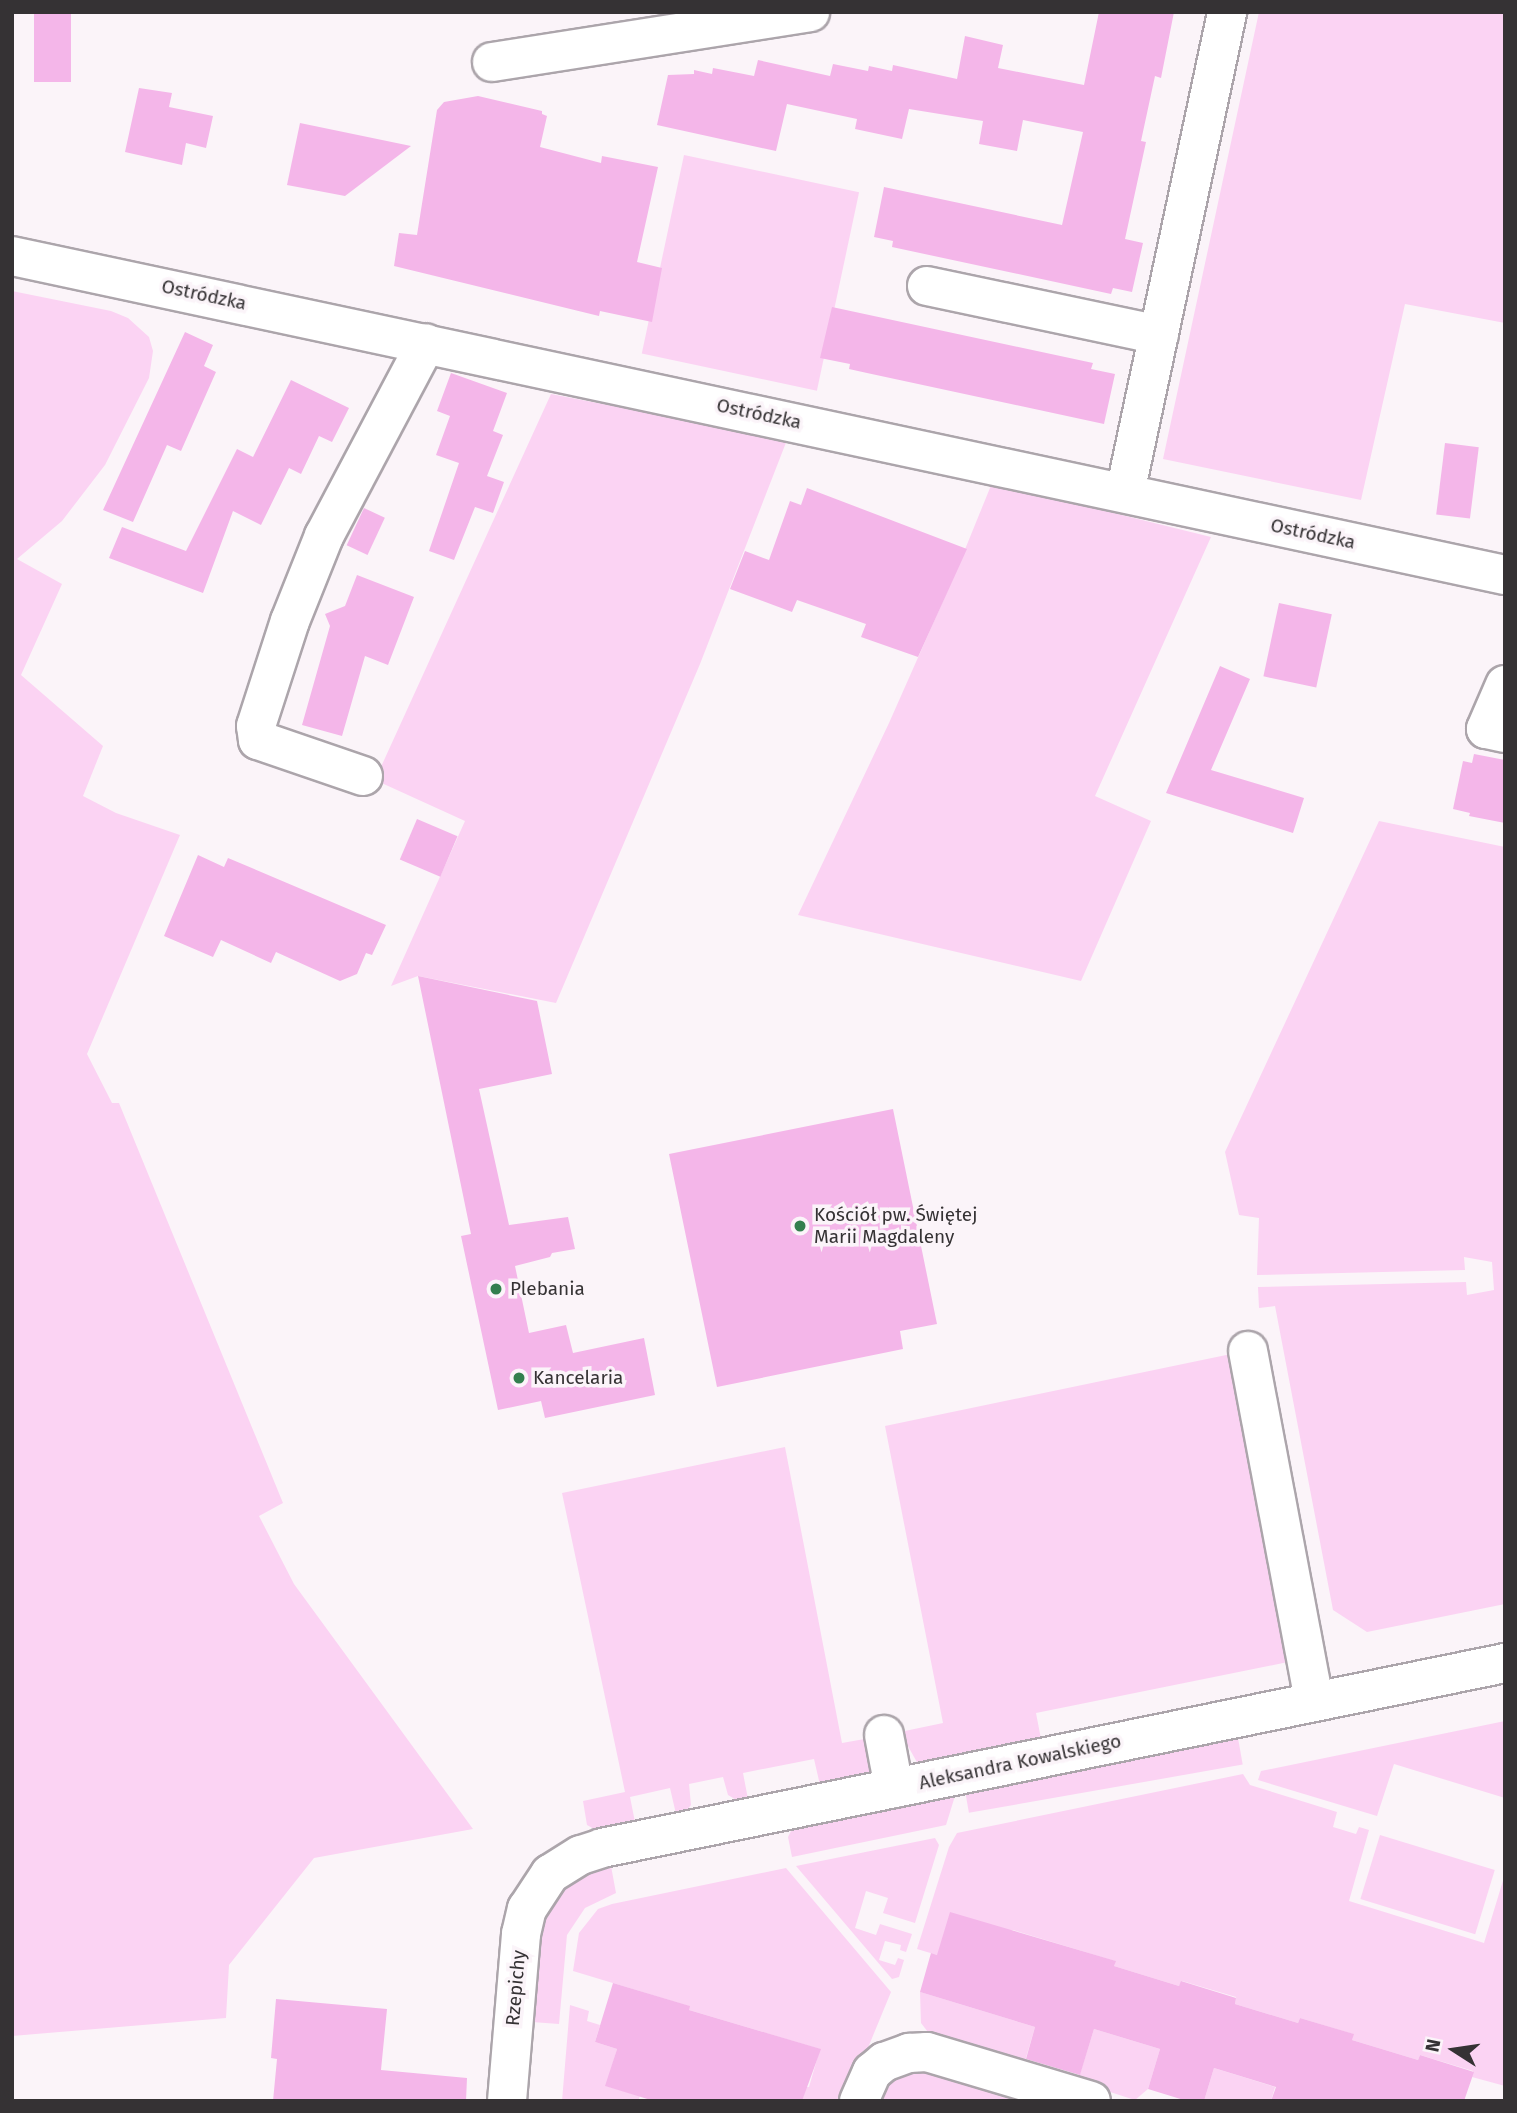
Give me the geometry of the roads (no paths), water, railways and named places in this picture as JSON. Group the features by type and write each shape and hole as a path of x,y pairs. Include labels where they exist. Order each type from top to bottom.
{"street":[{"path":"492,62 810,12"},
{"path":"1125,493 1227,12"},
{"name":"Ostródzka","path":"12,256 1505,575"},
{"path":"927,286 1159,335"},
{"path":"363,776 258,740 256,726 290,621 324,536 426,343"},
{"path":"1481,730 1505,685"},
{"path":"1248,1351 1314,1701"},
{"name":"Aleksandra Kowalskiego","path":"544,1880 564,1863 602,1848 1505,1663"},
{"path":"884,1735 894,1788"},
{"name":"Rzepichy","path":"507,2101 522,1926 530,1902 544,1880"},
{"path":"859,2101 872,2072 884,2062 909,2053 927,2052 1091,2101"}],"place":[{"name":"Kościół pw. Świętej Marii Magdaleny","path":"800,1226"},
{"name":"Plebania","path":"496,1289"},
{"name":"Kancelaria","path":"519,1378"}]}
